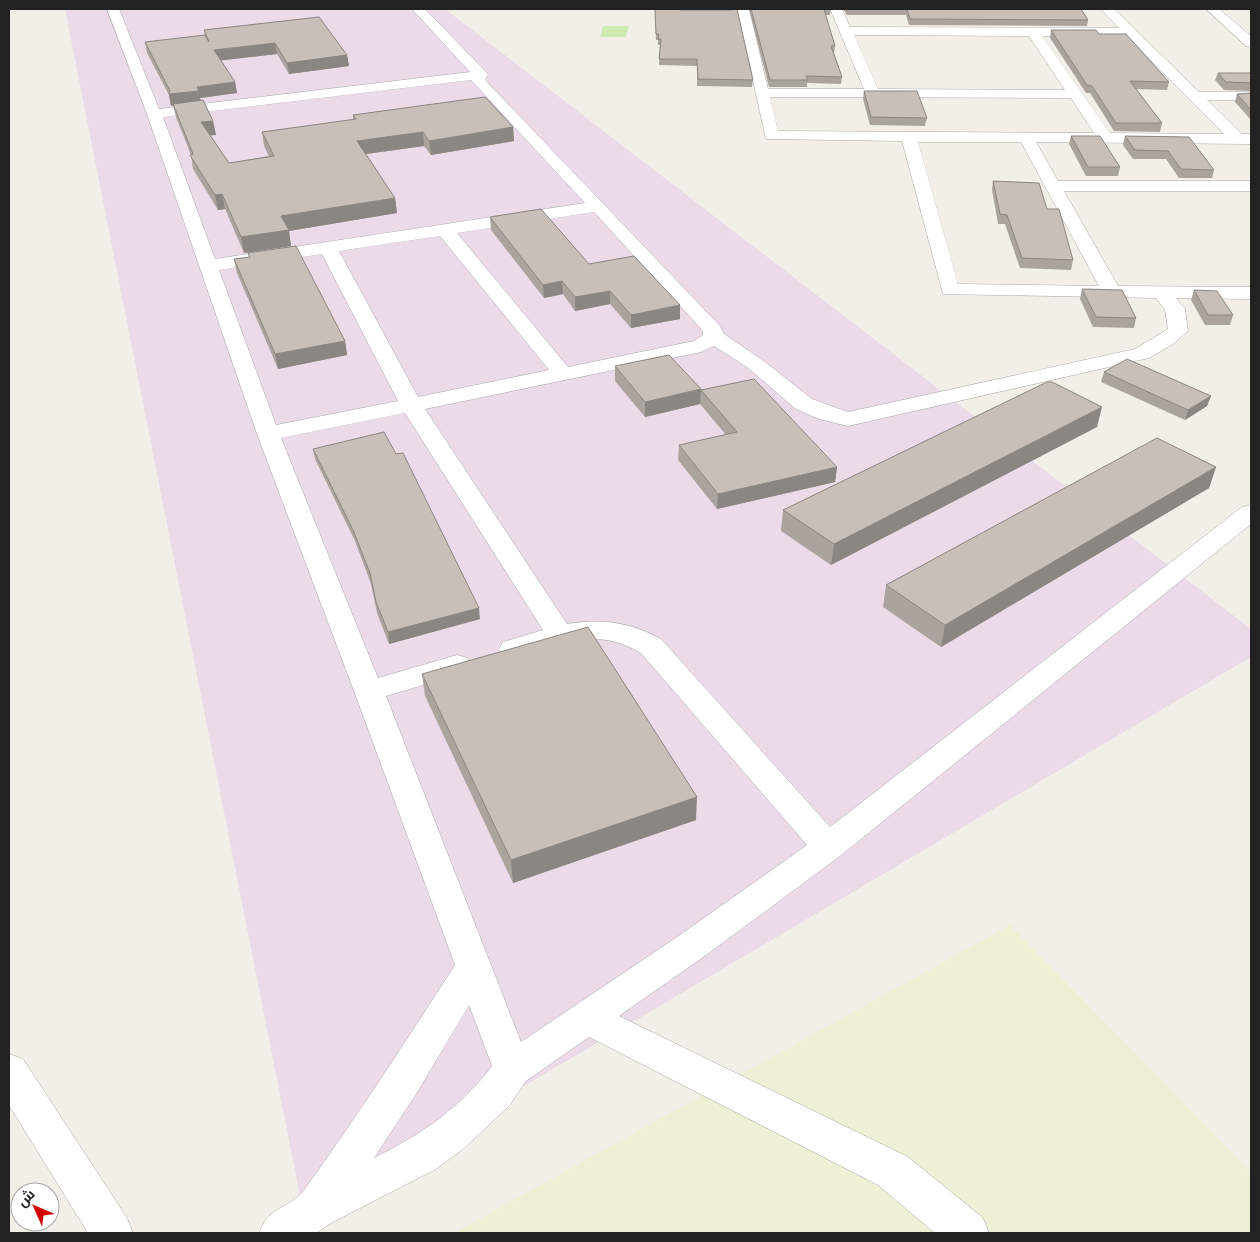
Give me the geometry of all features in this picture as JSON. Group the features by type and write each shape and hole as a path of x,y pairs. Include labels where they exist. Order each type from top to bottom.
{"street":[{"path":"113,9 154,114 268,434 369,691 512,1069"},
{"path":"418,9 481,75"},
{"path":"742,9 771,136 1245,139"},
{"path":"836,9 874,94"},
{"path":"1107,9 1195,96 1245,139"},
{"path":"1212,9 1245,33 1251,43"},
{"path":"847,31 1129,32"},
{"path":"1033,32 1105,138"},
{"path":"154,114 481,75"},
{"path":"481,75 478,82 598,206 713,330 714,337 754,362 804,404 827,414 848,419 1142,354 1166,340 1178,330 1175,309 1161,292"},
{"path":"761,93 1075,94"},
{"path":"1195,96 1251,96"},
{"path":"909,137 950,290 1251,293"},
{"path":"1026,138 1112,292"},
{"path":"1053,186 1251,186"},
{"path":"207,266 598,206"},
{"path":"444,229 563,374"},
{"path":"328,247 411,405 560,635"},
{"path":"268,434 700,346 714,337"},
{"path":"280,1233 316,1208 422,1155 449,1136 495,1093 512,1069 693,945 828,848 1251,512"},
{"path":"369,691 581,630 602,628 630,633 651,646 828,848"},
{"path":"316,1208 404,1079 474,966"},
{"path":"587,1018 893,1171 968,1233"},
{"path":"9,1071 112,1233"}],"shaded area":[{"path":"65,9 445,9 1251,629 1251,657 304,1216"}],"green space":[{"path":"603,26 629,26 626,37 600,37"},
{"path":"1010,925 1251,1172 1251,1233 454,1233"}],"building":[{"path":"655,9 737,9 753,80 698,79 697,59 659,59 661,39 658,39 659,34 656,34"},
{"path":"751,9 824,9 835,46 831,46 842,77 806,76 808,80 770,80"},
{"path":"907,9 1081,9 1088,20 910,19"},
{"path":"319,17 347,55 287,63 275,43 214,50 235,82 197,87 199,91 169,94 170,91 145,42 205,35 209,42 204,30"},
{"path":"1051,30 1096,30 1099,34 1126,34 1169,82 1130,81 1162,123 1116,123 1092,86 1087,85"},
{"path":"1218,73 1251,73 1251,83 1226,82"},
{"path":"864,91 917,91 927,118 871,117"},
{"path":"1251,93 1251,110 1237,94"},
{"path":"485,97 513,127 429,141 423,132 357,141 395,198 281,216 289,230 241,237 222,194 215,195 190,155 193,154 173,104 203,100 213,121 201,122 229,163 274,156 262,132 356,119 353,115"},
{"path":"1071,136 1100,136 1120,167 1088,167"},
{"path":"1125,136 1189,137 1214,170 1181,169 1168,151 1135,150"},
{"path":"993,181 1039,183 1047,209 1059,209 1073,260 1022,258 1007,215 1000,214"},
{"path":"541,209 589,264 634,256 680,305 631,315 610,291 575,297 562,281 543,285 490,217"},
{"path":"296,246 345,341 275,354 234,259 250,257 248,253"},
{"path":"1082,289 1122,290 1136,318 1096,317"},
{"path":"1194,290 1217,291 1233,315 1208,315"},
{"path":"669,355 701,389 645,402 615,366"},
{"path":"1127,359 1211,396 1188,410 1104,372"},
{"path":"754,379 837,467 718,494 679,445 737,432 701,390"},
{"path":"1047,382 1052,382 1102,407 834,544 783,510"},
{"path":"384,432 396,454 403,453 479,608 388,632 376,602 370,573 353,530 313,449"},
{"path":"1157,438 1216,467 945,625 886,585"},
{"path":"588,627 697,797 511,860 422,674"}]}
